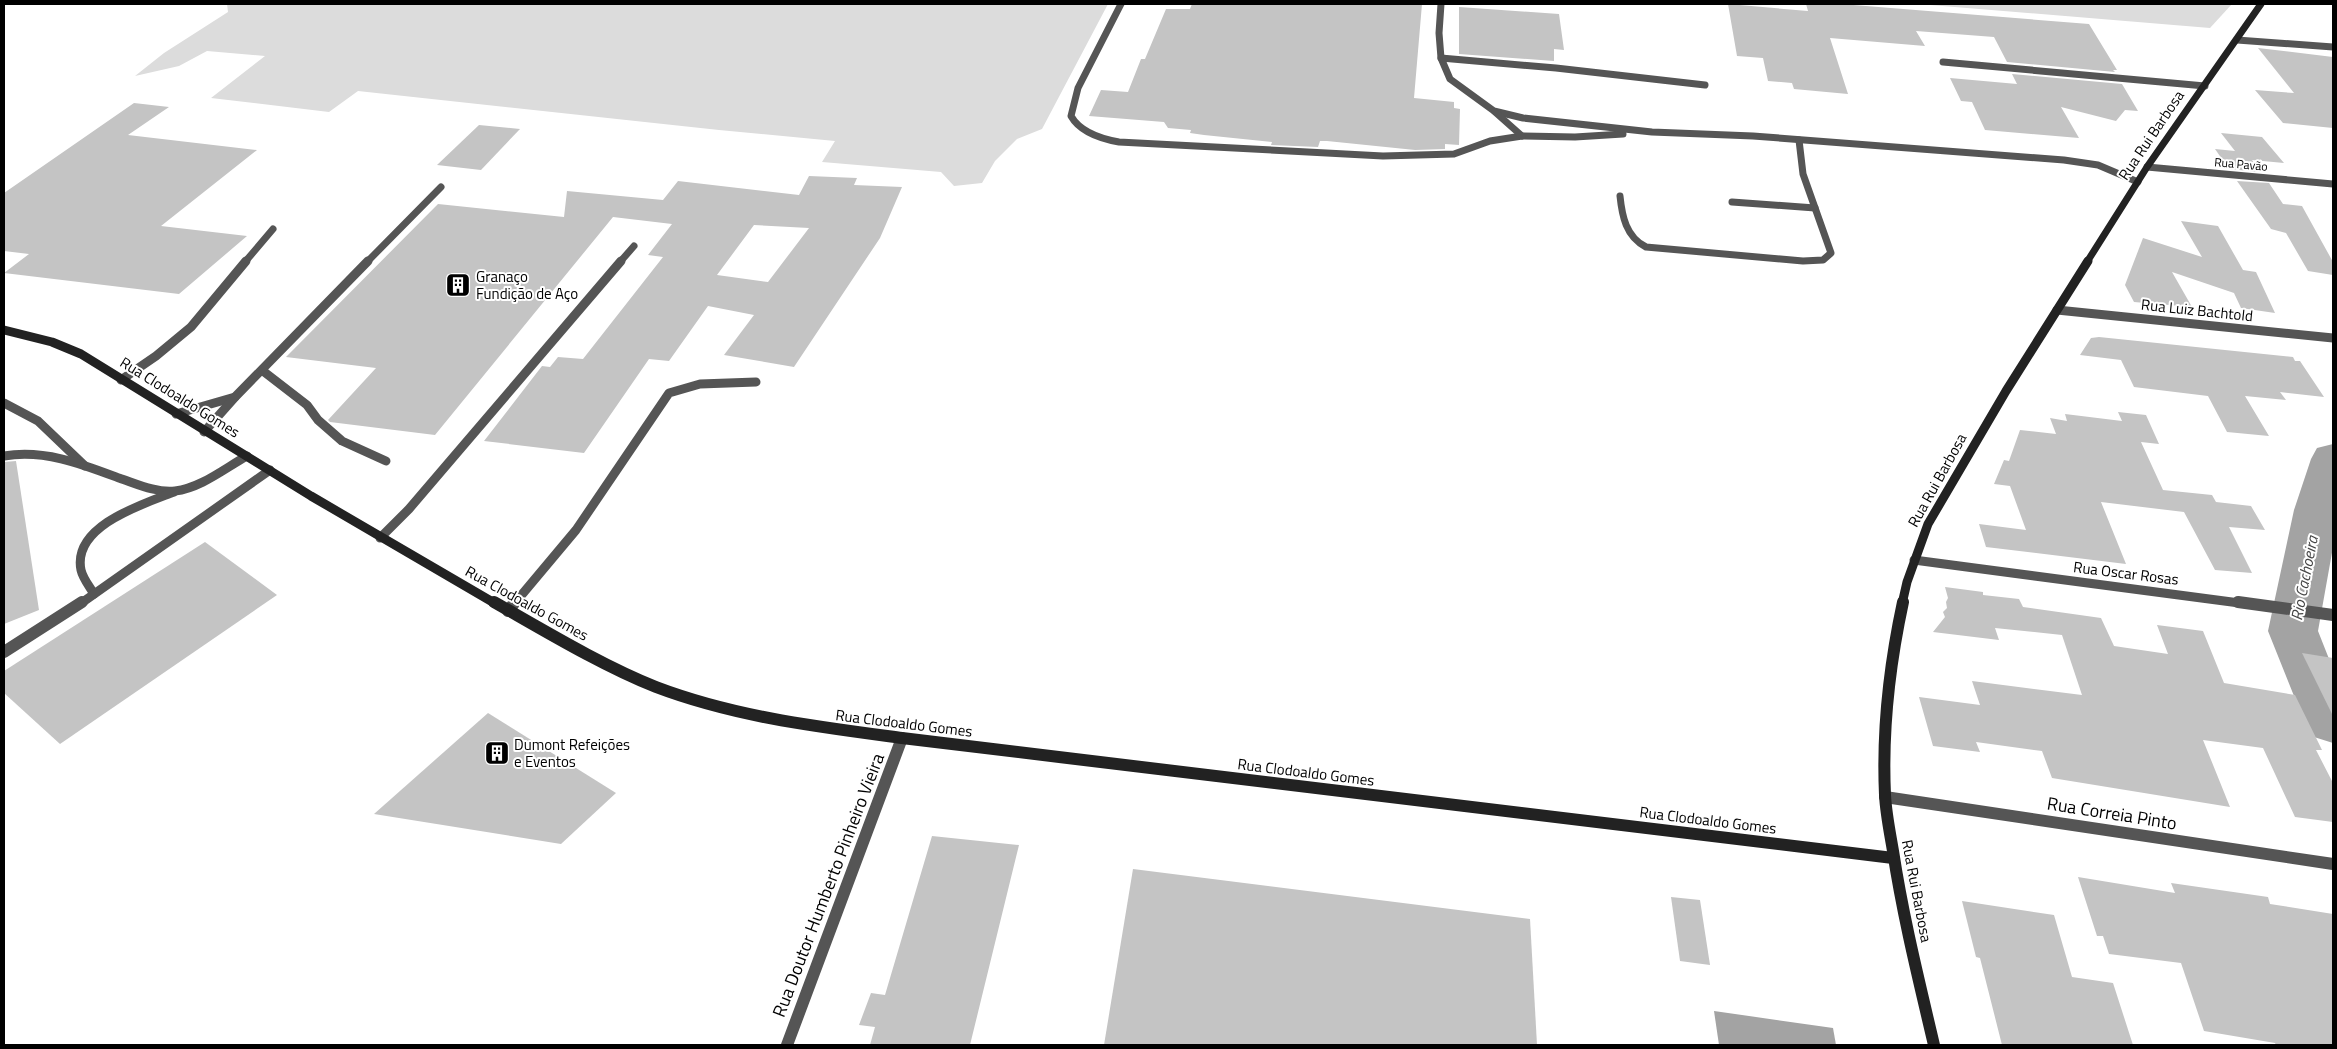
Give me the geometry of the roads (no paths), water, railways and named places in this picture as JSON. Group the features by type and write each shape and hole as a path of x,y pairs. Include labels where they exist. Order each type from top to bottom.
{"main road":[{"name":"Rua Rui Barbosa","path":"1934,1045 1903,915 1885,797 1884,746 1887,694 1899,615 1914,560 1928,524 2006,391 2147,167 2261,4"},
{"name":"Rua Clodoaldo Gomes","path":"4,330 25,334 81,354 204,432 380,538 508,611 618,669 666,691 752,715 806,725 1893,858"}],"street":[{"path":"1121,4 1078,88 1071,116 1074,123 1100,139 1174,147 1383,156 1454,154 1490,141 1522,136 1576,137 1652,132"},
{"path":"1441,4 1441,58 1450,79 1494,111 1522,136"},
{"path":"2237,40 2333,47"},
{"path":"1441,58 1556,68 1705,85"},
{"path":"1943,62 2205,86"},
{"path":"1494,111 1522,118 1652,132 1799,140 2064,160 2098,165 2138,182"},
{"path":"1620,196 1621,208 1629,230 1638,244 1646,247 1803,261 1823,260 1831,252 1803,174 1799,140"},
{"name":"Rua Pavão","path":"2147,167 2333,184"},
{"path":"204,432 236,396 441,186"},
{"path":"1732,202 1815,208"},
{"path":"122,380 156,356 191,327 273,229"},
{"path":"380,538 409,509 634,246"},
{"name":"Rua Luiz Bachtold","path":"2057,310 2333,338"},
{"path":"263,370 307,405 318,420 342,441 386,461"},
{"path":"508,611 576,530 669,393 678,388 698,384 756,382"},
{"path":"176,414 236,396"},
{"path":"4,403 16,407 60,439 86,467"},
{"path":"4,456 11,454 46,456 154,489 175,491"},
{"path":"94,594 80,569 82,547 93,532 118,517 209,478 246,456"},
{"path":"4,652 61,618 270,470"},
{"name":"Rua Oscar Rosas","path":"1914,560 2333,614"},
{"name":"Rua Doutor Humberto Pinheiro Vieira","path":"787,1045 902,738"},
{"name":"Rua Correia Pinto","path":"1885,797 2333,864"}],"waterway":[{"name":"Rio Cachoeira","path":"2333,459 2317,510 2293,631 2320,701 2333,721"}],"place":[{"name":"Granaço Fundição de Aço","path":"458,285"},
{"name":"Dumont Refeições e Eventos","path":"497,753"}]}
